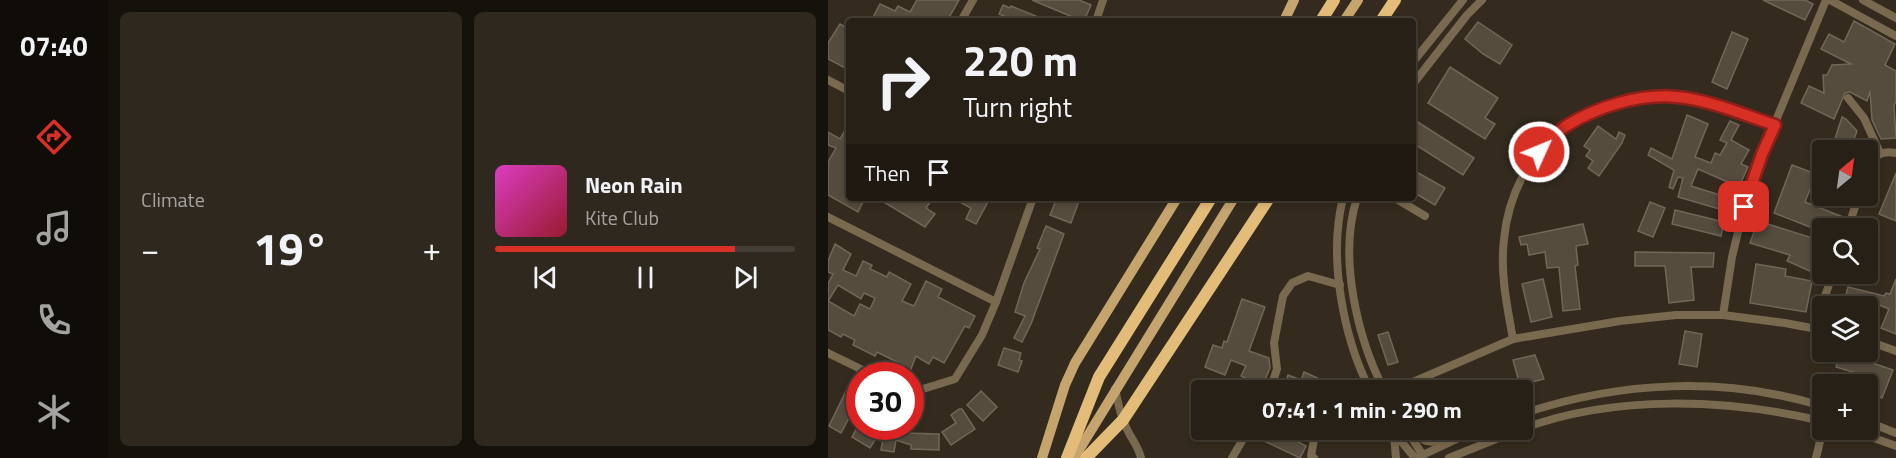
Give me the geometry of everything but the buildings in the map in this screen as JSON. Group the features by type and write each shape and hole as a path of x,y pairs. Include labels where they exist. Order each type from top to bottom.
{"highway":[{"path":"1323,18 1334,0"},
{"path":"1383,18 1395,0"},
{"path":"1067,458 1100,377 1209,201"},
{"path":"1086,458 1123,420 1267,201"}],"main road":[{"path":"1285,18 1294,0"},
{"path":"1346,18 1358,0"},
{"path":"1042,458 1065,385 1075,363 1174,201"},
{"path":"1074,458 1232,201"}],"street":[{"path":"963,18 973,0"},
{"path":"1097,18 1103,0"},
{"path":"1416,58 1463,0"},
{"path":"1416,80 1467,15 1482,0"},
{"path":"1723,315 1732,257 1744,207 1762,154 1828,0 1896,36"},
{"path":"1863,0 1894,14"},
{"path":"828,80 846,89"},
{"path":"1513,339 1505,292 1503,240 1508,216 1522,176 1539,152 1566,126 1614,105 1653,97 1688,99 1775,125"},
{"path":"1848,98 1864,118 1880,153"},
{"path":"1878,156 1886,151 1896,153"},
{"path":"924,389 955,379 982,335 1032,201"},
{"path":"1343,201 1337,251 1340,285 1349,334 1367,380"},
{"path":"1357,201 1351,236 1351,274 1355,308 1379,380"},
{"path":"1400,201 1425,216"},
{"path":"828,217 996,302"},
{"path":"1273,380 1277,369 1274,343 1283,296 1292,283 1308,276 1340,285"},
{"path":"1422,380 1513,339 1620,321 1676,315 1723,315 1812,328"},
{"path":"1878,345 1896,351"},
{"path":"828,353 846,362"},
{"path":"1533,411 1623,389 1669,386 1706,386 1758,391 1812,402"},
{"path":"1115,389 1123,420 1130,436 1137,444 1141,458"},
{"path":"1533,426 1565,416 1640,405 1738,406 1812,419"},
{"path":"1878,426 1896,433"},
{"path":"1232,458 1243,440"},
{"path":"1312,457 1314,440"},
{"path":"1393,440 1396,458"},
{"path":"1401,440 1419,457"},
{"path":"1411,440 1419,457"},
{"path":"1424,440 1447,443"},
{"path":"1419,457 1454,440"},
{"path":"1449,458 1494,440"},
{"path":"1816,458 1820,440"},
{"path":"1878,440 1896,446"}],"route":[{"path":"1539,152 1566,126 1614,105 1653,97 1677,97 1710,104 1775,125 1762,154 1744,207"}]}
